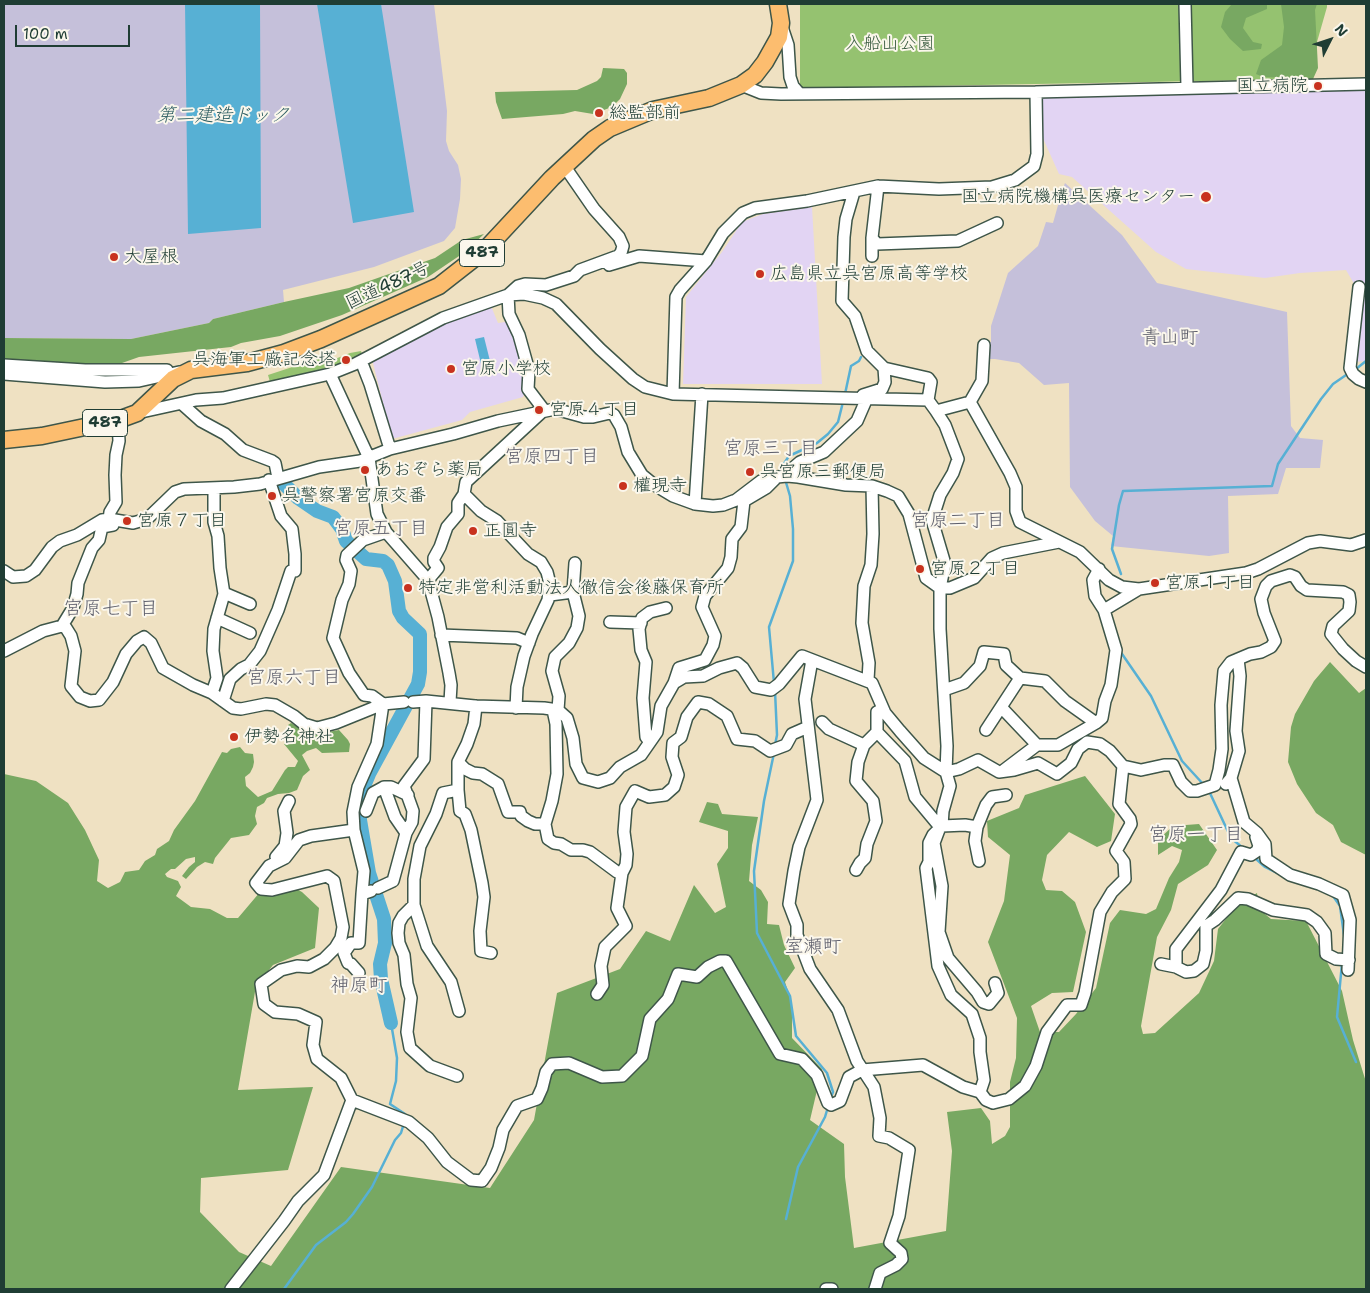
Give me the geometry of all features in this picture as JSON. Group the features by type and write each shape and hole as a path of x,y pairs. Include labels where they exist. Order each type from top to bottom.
{"highway":[{"name":"国道487号","path":"4,440 42,436 118,420 137,413 173,379 191,370 247,363 284,353 321,339 438,286 485,250 552,178 594,139 610,128 653,110 709,98 741,85 755,75 765,62 779,37 781,23 778,4"}],"street":[{"path":"1185,4 1187,87"},
{"path":"781,23 788,45 790,77 793,86 799,93"},
{"path":"741,85 760,92 799,93 1036,92 1366,84"},
{"path":"673,394 676,297 706,261 723,233 743,213 755,208 807,201 878,186 939,189 992,187 1015,180 1034,166 1037,154 1036,92"},
{"path":"566,167 594,208 619,237 623,246 618,256 580,270 574,276"},
{"path":"872,256 872,238 878,186"},
{"path":"854,192 846,219 844,237 842,301 855,316 867,351 884,368 928,378 930,382 928,400 944,425 958,459 953,473 940,495 932,520 945,564 940,588 940,629 947,746 946,772 950,786 941,826 934,843 942,886 939,932 948,958 977,992 983,1002 988,1004 998,993 995,982"},
{"path":"872,238 877,244 958,241 998,223"},
{"path":"508,295 518,286 525,284 546,285 639,256 706,261"},
{"path":"1359,287 1352,372 1359,379 1366,382"},
{"path":"137,413 196,400 223,398 330,374 361,361 428,324 508,295 524,294 544,298 556,304 633,379 645,387 673,394 928,400"},
{"path":"508,295 509,314 519,335 528,371 528,389 544,410"},
{"path":"936,411 970,402 982,381 984,345"},
{"path":"361,361 390,449"},
{"path":"4,365 85,370 191,370"},
{"path":"862,397 882,389 885,382 884,368"},
{"path":"4,374 105,382 139,381 191,370"},
{"path":"330,374 369,458 377,514 386,532 428,580 451,686 450,702"},
{"path":"696,504 702,394"},
{"path":"62,626 66,628 71,636 75,651 71,686 80,697 86,699 99,700 112,682 126,654 137,641 144,637 151,643 163,668 212,694 233,708 241,709 266,704 275,706 294,716 304,724 317,728 336,723 383,704 409,702 450,702 476,706 555,710 567,718 573,738 576,764 583,778 598,782 606,781 620,767 641,755 657,732 661,706 674,683 679,668 705,660 713,645 715,636 702,607 704,596 728,568 732,539 741,527 744,502 782,477 800,462 824,452 857,421 862,397"},
{"path":"970,402 1016,487 1016,511 1020,522 1080,552 1108,580 1122,587 1139,589 1246,573 1258,569 1308,543 1320,541 1351,545 1366,540"},
{"path":"182,404 201,421 225,434 243,450 275,463 274,479 281,516 292,529 295,554 293,571 278,610 260,651 249,665 241,669 230,679 223,701"},
{"path":"428,580 438,568 434,562 435,554 440,547 447,527 458,514 458,503 464,494 466,482 544,410"},
{"path":"4,572 14,576 26,576 35,570 52,547 60,541 77,535 102,520 133,523 147,518 175,492 198,488 248,486 320,467 369,458 390,449 453,434 498,420 544,410 563,410 584,417 610,413 614,415 621,427 628,452 642,475 673,496 696,504 723,505 736,500 761,481 782,477 798,477 846,485 872,486 898,496 908,514 926,578 940,588 950,588 974,578 992,558 1002,553 1059,542"},
{"path":"4,651 43,631 62,626 73,608 78,583 92,548 99,540 102,527 115,525 110,512 116,502 116,455 119,441 118,420"},
{"path":"868,680 869,664 862,623 864,586 871,565 873,534 872,486"},
{"path":"212,694 217,678 213,651 214,629 224,594 218,536 214,522 214,488"},
{"path":"464,494 481,511 497,521 528,554 540,562 547,572 550,584 550,595 529,643 517,687 516,708"},
{"path":"383,704 372,696 364,695 349,673 333,638 342,600 349,584 351,571 346,560 347,555 364,540 386,532"},
{"path":"575,563 573,592 579,616 577,628 569,642 554,657 552,671 559,696 555,710 557,774 545,824 548,839 571,850 590,852 622,874"},
{"path":"1004,770 1037,745 1058,745 1102,718 1105,701 1111,685 1116,650 1104,610 1095,596 1093,580 1099,569"},
{"path":"1216,785 1222,750 1222,681 1224,671 1230,662 1261,652 1271,647 1275,641 1264,613 1261,599 1266,586 1271,581 1290,575 1295,577 1301,586 1307,590 1343,592 1349,595 1349,611 1333,626 1332,634 1343,649 1366,667"},
{"path":"1104,610 1139,589"},
{"path":"550,595 573,592"},
{"path":"224,594 250,604"},
{"path":"650,742 646,737 644,716 643,691 646,662 639,639 642,618 650,612 666,608"},
{"path":"217,618 250,633"},
{"path":"610,622 641,623"},
{"path":"441,635 517,638 529,643"},
{"path":"944,690 964,683 980,666 984,652 1004,654 1006,665 1020,678 1045,681 1064,701 1096,723"},
{"path":"674,683 684,677 703,676 718,668 737,663 743,668 755,687 771,690 779,684 802,656 872,683 883,708 917,752 946,772 959,769 978,760 999,772 1038,763 1057,774 1071,763 1078,749 1087,742 1100,744 1110,750 1123,766 1141,770 1173,765 1181,782 1190,790 1197,791 1226,784 1230,778 1239,751 1236,731 1240,676 1238,659"},
{"path":"812,660 805,699 817,800 799,847 789,904 797,925 797,935 810,968 838,1010 857,1061 874,1087 880,1118 879,1136 889,1138 909,1150 899,1216 890,1243 901,1253 902,1259 896,1265 880,1273 875,1289"},
{"path":"986,730 1020,678"},
{"path":"370,891 393,881 406,833 412,822 413,811 404,786 424,759 426,701"},
{"path":"597,994 603,985 600,966 604,947 626,926 617,908 622,874 626,865 624,832 626,807 635,791 649,797 665,795 674,787 678,775 672,757 673,743 681,737 687,717 698,702 709,704 727,716 737,739 755,741 770,751 786,746 792,734 808,727"},
{"path":"359,972 348,963 344,953 351,943 359,943 370,891 354,830 353,812 358,787 377,744 383,704"},
{"path":"476,706 472,731 458,762 458,790 460,811 465,814 471,830 482,883 484,897 480,931 481,951 491,953"},
{"path":"1001,707 1037,745"},
{"path":"856,870 866,858 867,844 876,821 873,801 856,781 858,762 864,745 877,732 877,712 883,708"},
{"path":"822,722 829,729 864,745"},
{"path":"877,732 905,760 914,797 941,826"},
{"path":"458,762 465,769 473,773 482,774 498,784 508,812 520,812 521,816 528,822 545,824"},
{"path":"289,801 284,811 287,833 285,846 256,883 261,889 272,890 327,876 334,880 343,927 341,938 335,948 324,959 309,967 297,966 280,970 261,984 264,1004 276,1012 298,1014 316,1022 313,1045 317,1059 341,1078 352,1100 409,1122 428,1138 447,1162 471,1180 482,1181 491,1168 499,1148 502,1130 517,1106 537,1099 546,1072 552,1064 569,1063 602,1077 622,1076 642,1056 650,1019 668,1000 678,974 697,977 708,967 720,961 726,961 780,1054 802,1059 817,1075 828,1103 831,1105 840,1101 849,1078 862,1070 923,1065 962,1087 980,1092 986,1100 993,1103 1009,1099 1025,1086 1036,1066 1047,1032 1067,1005 1081,1005 1085,994 1100,912 1112,892 1125,880 1124,862 1116,851 1130,824 1130,819 1119,804 1123,766"},
{"path":"1161,964 1176,966 1186,972 1194,971 1203,964 1206,951 1206,926 1238,898 1248,899 1273,910 1307,915 1317,922 1325,933 1326,954 1348,965 1350,920 1343,895 1319,884 1290,875 1266,859 1266,844 1244,822 1230,778"},
{"path":"366,810 373,793 384,787 391,787 408,795"},
{"path":"384,787 392,811 406,833"},
{"path":"458,790 443,793 436,814 420,846 414,878 414,905 427,946 451,982 459,1011"},
{"path":"979,861 975,841 977,827 986,805 992,796 1006,795"},
{"path":"977,827 965,825 941,826 929,843 929,862 926,868 936,961 951,995 972,1014 980,1038 984,1080 980,1092"},
{"path":"269,866 285,858 298,840 304,837 354,830"},
{"path":"1176,966 1176,949 1222,890 1241,852 1251,855 1260,846 1253,831"},
{"path":"414,905 403,916 399,923 398,933 399,943 404,955 407,984 411,998 407,1032 410,1048 430,1066 457,1076"},
{"path":"831,1000 847,1009"},
{"path":"231,1289 298,1201 324,1175 352,1100"},
{"path":"826,1289 832,1289"}],"shaded area":[{"path":"4,4 434,4 447,111 446,141 449,151 458,165 461,179 455,228 444,241 374,267 283,290 284,302 213,319 209,323 131,339 4,338"},
{"path":"1323,89 1366,90 1365,361 1354,362 1356,287 1346,270 1300,273 1265,278 1186,269 1156,252 1072,177 1059,174 1042,136 1042,96"},
{"path":"1065,183 1122,235 1157,283 1287,312 1291,426 1300,438 1323,440 1320,468 1286,468 1278,494 1228,496 1229,553 1209,556 1111,546 1113,536 1095,521 1070,487 1069,383 1044,385 1019,363 986,359 978,348 991,342 991,326 1008,273 1038,246 1046,222 1053,223"},
{"name":"広島県立呉宮原高等学校","path":"812,207 822,384 683,384 686,297 722,252 742,222 763,214"},
{"name":"宮原小学校","path":"491,306 498,323 512,321 529,378 523,397 470,412 462,420 392,439 372,359 443,320"}],"green space":[{"name":"入船山公園","path":"800,4 1327,4 1327,7 1317,42 1313,79 800,88"},
{"path":"1232,4 1267,4 1267,9 1246,18 1243,28 1253,42 1262,44 1261,49 1243,51 1221,27 1225,12"},
{"path":"1281,4 1317,4 1315,10 1318,68 1313,79 1263,77 1256,74 1261,60 1282,45 1284,27"},
{"path":"603,68 624,69 627,73 627,84 620,99 612,107 593,114 575,111 563,114 502,119 496,102 495,92 577,90 597,81 601,77"},
{"path":"484,234 465,252 428,277 342,315 280,336 241,343 231,347 139,357 122,363 75,364 4,360 4,338 131,339 209,323 213,319 349,288 435,258 462,240"},
{"path":"361,351 362,354 356,358 332,367 330,361"},
{"path":"323,357 327,368 270,382 268,375"},
{"path":"1330,662 1359,693 1366,688 1366,855 1341,842 1333,825 1316,813 1297,784 1288,762 1291,727 1295,714 1314,681"},
{"path":"291,723 318,734 339,730 350,744 349,752 322,753 316,748 307,751 302,755 310,770 303,776 297,790 267,798 264,803 257,807 255,816 257,824 249,835 231,838 215,858 213,864 205,862 197,867 186,879 182,876 195,862 195,857 186,859 175,869 171,869 165,874 167,877 178,881 181,887 176,896 191,907 210,909 227,918 238,918 260,892 287,884 302,892 319,908 315,948 273,965 256,986 238,1090 313,1087 288,1170 201,1178 200,1212 239,1252 271,1266 341,1167 490,1188 534,1120 557,993 620,969 646,931 670,941 694,885 715,913 726,907 717,864 728,848 728,831 699,822 707,802 718,804 722,814 758,817 752,845 749,881 761,890 768,902 767,924 779,925 784,945 795,968 785,982 792,1003 792,1038 822,1069 810,1120 844,1144 845,1177 854,1248 946,1231 952,1151 947,1112 981,1108 990,1121 992,1144 1005,1136 1010,1127 1010,1082 1016,1058 1017,1018 988,942 1004,901 1010,855 988,837 987,821 1019,808 1025,795 1085,776 1115,814 1111,841 1097,847 1069,832 1047,855 1042,880 1046,890 1062,891 1075,902 1086,932 1073,992 1052,993 1031,1006 1040,1032 1059,1032 1096,988 1110,923 1120,910 1146,914 1156,909 1169,878 1179,862 1182,850 1172,846 1158,855 1158,840 1173,826 1199,824 1217,850 1208,865 1178,884 1171,910 1157,937 1141,1026 1143,1034 1155,1033 1199,993 1214,961 1218,929 1236,906 1257,893 1259,909 1271,919 1306,921 1342,991 1353,1040 1366,1082 1366,1289 4,1289 4,774 36,781 68,803 85,830 99,860 97,881 108,888 120,882 125,872 139,870 145,861 155,855 157,849 169,841 174,830 195,801 222,752 227,753 231,749 240,747 245,753 253,754 253,767 245,777 246,786 258,797 272,791 285,770 288,767 295,767 298,761 284,744 289,743 293,739 294,735 288,725"}],"water":[{"name":"第二建造ドック","path":"185,4 260,4 261,228 188,234"},
{"path":"317,4 381,4 414,212 353,223"},
{"path":"484,337 491,365 482,368 475,339"}],"waterway":[{"path":"845,394 851,366 859,361 861,357"},
{"path":"1356,369 1366,361"},
{"path":"1121,574 1112,549 1123,491 1272,486 1278,464 1321,399 1333,384 1349,373"},
{"path":"783,474 781,468 789,456 817,443 828,434 838,422 843,402"},
{"path":"774,683 769,627 793,561 790,496 785,479"},
{"path":"282,482 298,498 317,511 333,517 342,529 346,541 366,559 383,561 388,565 395,581 399,611 403,618 420,634 420,672 418,684 369,774 362,791 360,804 360,820 369,873 384,919 385,943 380,964 381,979 391,1023"},
{"path":"1120,651 1151,696 1182,761 1204,785"},
{"path":"775,691 777,735 775,745"},
{"path":"774,753 764,801 754,871 757,933 790,996 796,1036 827,1073 833,1092 830,1099"},
{"path":"1209,791 1231,838 1243,848"},
{"path":"1255,858 1265,867 1277,873"},
{"path":"1333,896 1340,906 1344,935"},
{"path":"1342,963 1337,1017 1356,1062"},
{"path":"391,1023 397,1058 396,1081 390,1104 405,1114 405,1117"},
{"path":"786,1219 798,1167 825,1117 828,1107"},
{"path":"284,1289 316,1245 346,1222 353,1214 372,1187 395,1140 401,1133 404,1123"}],"place":[{"name":"国立病院","path":"1318,86"},
{"name":"総監部前","path":"599,113"},
{"name":"国立病院機構呉医療センター","path":"1206,197"},
{"name":"大屋根","path":"114,257"},
{"name":"広島県立呉宮原高等学校","path":"760,274"},
{"name":"呉海軍工廠記念塔","path":"346,360"},
{"name":"宮原小学校","path":"451,369"},
{"name":"宮原４丁目","path":"539,410"},
{"name":"あおぞら薬局","path":"365,470"},
{"name":"呉宮原三郵便局","path":"750,472"},
{"name":"權現寺","path":"623,486"},
{"name":"呉警察署宮原交番","path":"272,496"},
{"name":"宮原７丁目","path":"127,521"},
{"name":"正圓寺","path":"473,531"},
{"name":"宮原２丁目","path":"920,569"},
{"name":"宮原１丁目","path":"1155,583"},
{"name":"特定非営利活動法人徹信会後藤保育所","path":"408,588"},
{"name":"伊勢名神社","path":"234,737"}],"district":[{"name":"青山町","path":"1170,338"},
{"name":"宮原三丁目","path":"771,449"},
{"name":"宮原四丁目","path":"552,457"},
{"name":"宮原二丁目","path":"958,521"},
{"name":"宮原五丁目","path":"381,529"},
{"name":"宮原七丁目","path":"111,609"},
{"name":"宮原六丁目","path":"294,678"},
{"name":"宮原一丁目","path":"1196,835"},
{"name":"室瀬町","path":"813,947"},
{"name":"神原町","path":"359,986"}]}
